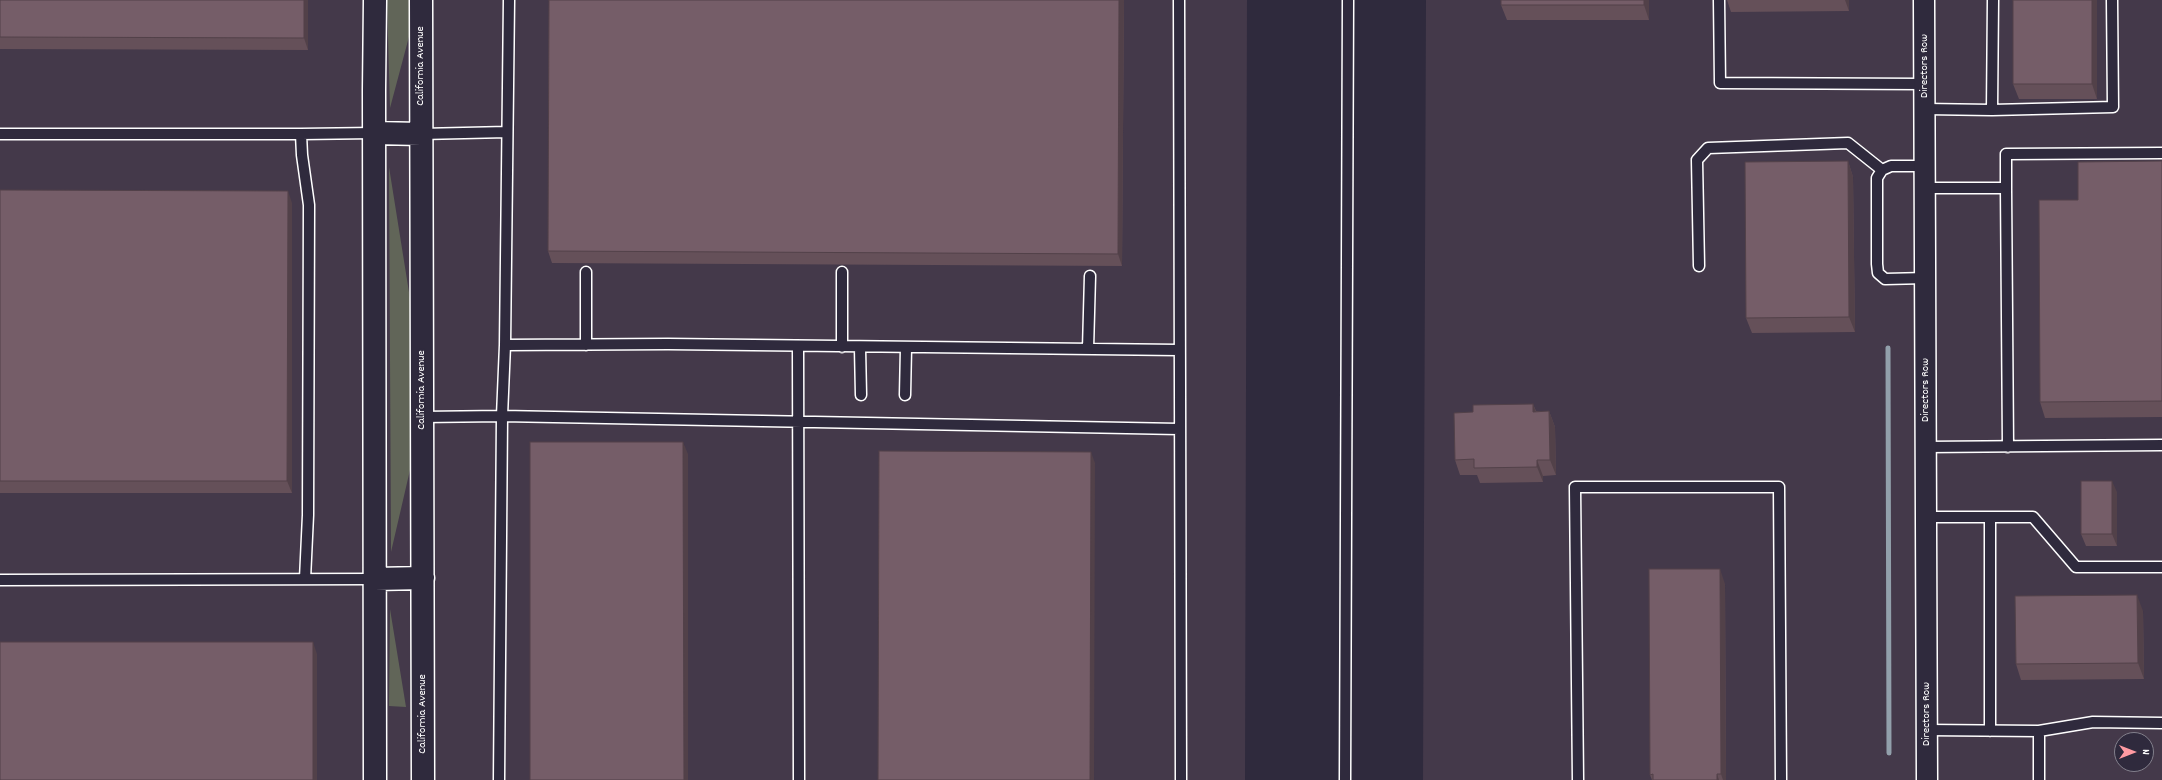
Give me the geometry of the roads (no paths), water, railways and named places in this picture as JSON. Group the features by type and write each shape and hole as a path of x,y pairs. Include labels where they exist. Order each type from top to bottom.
{"main road":[{"path":"375,0 375,780"},
{"name":"California Avenue","path":"421,0 423,780"},
{"path":"374,134 421,134"},
{"path":"375,579 423,578"}],"street":[{"name":"Directors Row","path":"1924,0 1927,780"}],"lane":[{"path":"500,780 502,416 505,346 509,0"},
{"path":"1179,0 1181,780"},
{"path":"1345,780 1348,0"},
{"path":"1719,0 1720,83 1925,84"},
{"path":"1992,110 1993,0"},
{"path":"1925,109 1992,110 2113,108 2112,0"},
{"path":"421,134 507,132"},
{"path":"0,134 374,134"},
{"path":"301,134 302,155 309,205 309,501 305,579"},
{"path":"1700,266 1697,160 1708,148 1848,143 1882,170"},
{"path":"2008,447 2006,154 2162,153"},
{"path":"1925,166 1890,166 1882,170 1877,178 1878,273 1885,278 1926,278"},
{"path":"1925,188 2006,188"},
{"path":"586,272 586,345"},
{"path":"842,272 842,347"},
{"path":"1088,349 1090,276"},
{"path":"505,346 798,346 860,348 1179,350"},
{"path":"798,346 799,780"},
{"path":"860,348 861,396"},
{"path":"905,395 906,348"},
{"path":"422,417 502,416 1179,429"},
{"path":"1926,447 2162,445"},
{"path":"1578,780 1575,487 1779,487 1780,780"},
{"path":"1990,516 1990,731"},
{"path":"1926,517 2033,517 2076,566 2162,566"},
{"path":"0,580 375,579"},
{"path":"1927,730 2038,731 2093,722 2162,723"},
{"path":"2038,731 2038,780"}],"waterway":[{"path":"1888,348 1889,753"}]}
